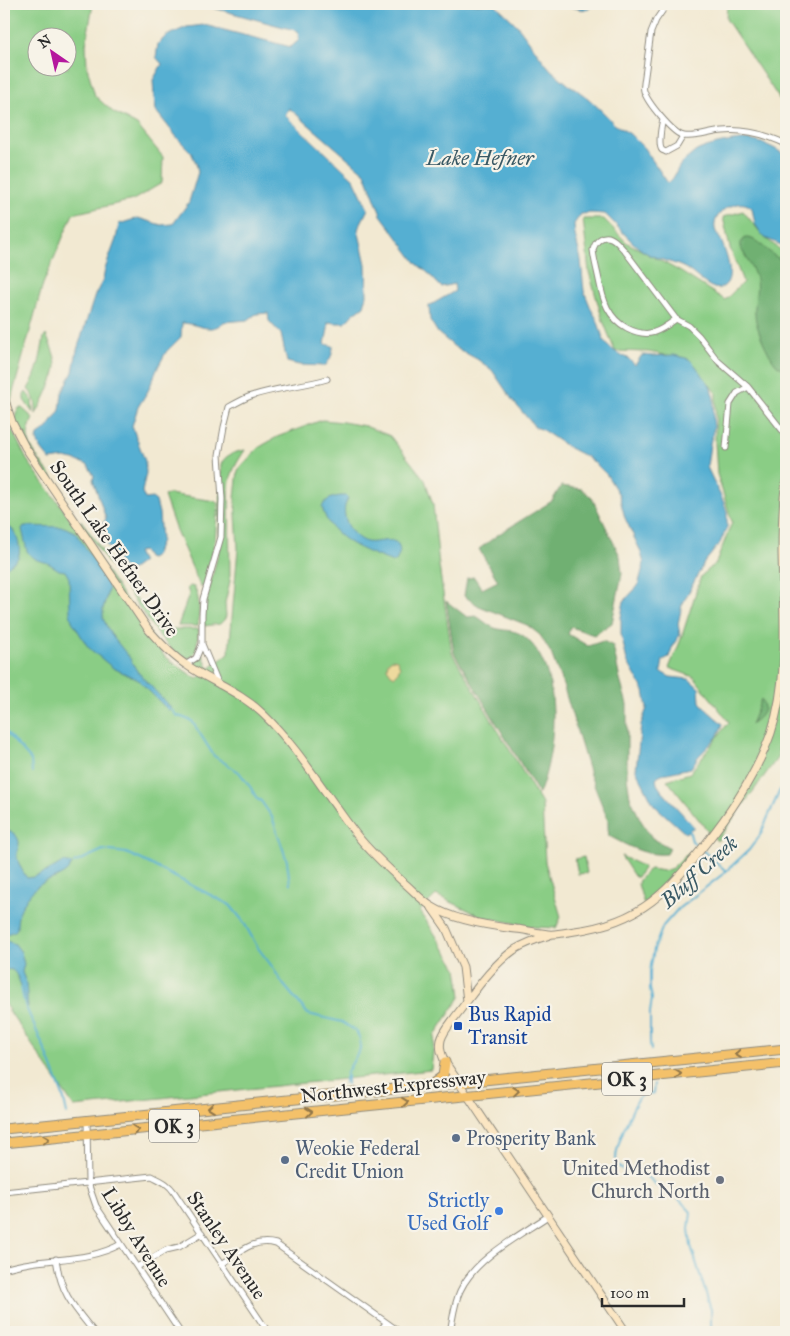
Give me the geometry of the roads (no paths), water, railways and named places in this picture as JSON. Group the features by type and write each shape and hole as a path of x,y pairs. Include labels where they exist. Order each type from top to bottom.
{"highway":[{"name":"Northwest Expressway","path":"4,1129 786,1049"},
{"path":"431,1085 443,1076 445,1062"},
{"name":"Northwest Expressway","path":"4,1143 786,1063"},
{"path":"260,1103 261,1117"}],"street":[{"path":"667,4 656,20 651,32 644,83 644,90 663,120 683,136 724,131 740,132 774,138 786,144"},
{"path":"663,120 660,141 662,150 666,152 677,146 683,136"},
{"path":"676,319 658,332 649,334 633,331 617,322 602,298 593,250 595,244 607,237 617,243 676,319 689,326 718,361 748,387 786,435"},
{"path":"185,665 196,658 202,644 203,599 221,537 222,499 219,455 229,407 249,397 270,391 327,379"},
{"path":"726,448 730,404 737,393 748,387"},
{"name":"South Lake Hefner Drive","path":"4,397 12,422 22,442 148,629 168,652 185,665 237,694 260,711 283,735 357,836 381,862 431,906 445,913 488,925 550,935 606,925 650,903 669,887 698,854 725,819 750,780 762,755 775,719 783,668 782,532 786,482"},
{"path":"202,644 220,685"},
{"path":"431,906 446,928 463,967 467,1002"},
{"path":"550,935 525,944 505,958 488,975 449,1025 441,1038 440,1051 445,1062 626,1332"},
{"name":"Libby Avenue","path":"86,1121 88,1135 88,1183 96,1206 180,1332"},
{"name":"Stanley Avenue","path":"88,1183 152,1176 170,1186 268,1332"},
{"path":"4,1192 88,1183"},
{"path":"450,1332 458,1297 464,1282 488,1257 548,1216"},
{"path":"137,1267 166,1250 179,1247 202,1233"},
{"path":"222,1264 252,1244 264,1242 276,1244 400,1332"},
{"path":"4,1269 56,1259 92,1256 110,1251 121,1244"},
{"path":"56,1259 65,1294 94,1332"},
{"path":"4,1320 8,1332"},
{"path":"379,1332 386,1323"}],"water":[{"name":"Lake Hefner","path":"199,4 495,4 517,25 551,70 589,99 614,124 630,134 644,148 668,183 681,164 695,152 720,143 742,140 758,142 778,150 786,156 786,247 765,238 755,224 752,208 744,204 728,207 721,212 715,222 715,230 725,251 729,270 727,282 721,288 710,286 685,268 643,251 605,214 581,214 574,224 581,260 584,291 597,319 604,341 609,347 628,358 635,365 642,355 674,355 689,359 710,385 714,399 714,427 707,467 727,512 727,527 720,543 704,563 682,605 678,624 680,635 673,645 669,657 663,660 661,672 670,677 689,679 699,688 700,702 723,724 717,737 698,757 691,768 662,774 656,778 661,790 694,827 685,833 654,805 636,770 641,724 647,708 644,691 627,661 621,634 621,617 624,601 638,586 644,563 625,518 619,495 607,475 597,465 587,457 535,427 513,401 492,370 477,359 456,348 438,333 430,320 429,306 455,291 454,284 441,287 417,264 381,215 365,173 289,108 285,115 354,179 368,209 358,229 366,264 367,295 364,306 345,323 328,322 325,344 333,346 332,354 327,364 325,366 299,365 287,362 281,334 269,321 268,313 256,314 248,320 223,322 214,328 182,323 181,337 166,352 148,391 138,407 132,426 145,461 146,473 142,492 145,499 152,498 156,501 161,540 155,556 150,559 147,558 143,551 137,552 142,562 127,573 97,531 106,519 93,480 94,476 88,465 64,458 50,460 42,450 37,441 38,435 48,428 60,410 62,393 73,372 77,350 95,295 103,280 119,224 138,218 161,225 173,224 189,202 198,172 191,152 156,111 153,80 162,64 156,57 158,44 166,36 187,27 204,25 291,47 299,40 298,31"},
{"path":"558,4 597,4 585,10"},
{"path":"341,496 348,498 345,506 345,517 353,533 367,542 394,541 397,543 400,551 396,561 393,562 350,543 333,528 326,518 322,507 330,499"},
{"path":"24,526 64,527 75,532 106,578 109,587 103,609 103,618 107,627 137,671 171,708 169,711 137,679 113,668 86,644 72,621 69,578 65,571 37,560 30,555 27,551 22,529"},
{"path":"4,528 11,528 13,530 17,538 19,556 4,569"},
{"path":"4,829 15,834 18,839 17,858 27,878 41,874 63,862 72,864 63,874 35,888 21,908 17,929 4,935"},
{"path":"4,940 15,944 21,952 24,964 22,972 26,982 28,1007 15,972 4,970"}],"waterway":[{"path":"172,710 176,715 192,721 214,756 239,772 272,817 287,861 290,884"},
{"path":"4,730 31,760 32,772"},
{"name":"Bluff Creek","path":"651,1050 650,1012 652,998 650,971 654,949 663,926 678,909 723,874 749,850 760,835 780,790 783,790 786,781"},
{"path":"689,830 692,841 726,871"},
{"path":"74,863 103,850 126,853 230,905 243,921 258,948 283,984 308,1014 342,1022 356,1031 360,1039 360,1049 347,1072 344,1083"},
{"path":"21,988 25,1005 63,1096 67,1114"},
{"path":"347,1076 347,1084"},
{"name":"Bluff Creek","path":"654,1084 653,1093 640,1096 633,1109 619,1144 616,1162 621,1169 646,1176 666,1193 678,1198 691,1212 689,1229 691,1246 711,1310 711,1332"}],"place":[{"name":"Bus Rapid Transit","path":"458,1026"},
{"name":"Prosperity Bank","path":"456,1138"},
{"name":"Weokie Federal Credit Union","path":"285,1160"},
{"name":"United Methodist Church North","path":"720,1180"},
{"name":"Strictly Used Golf","path":"499,1211"}]}
